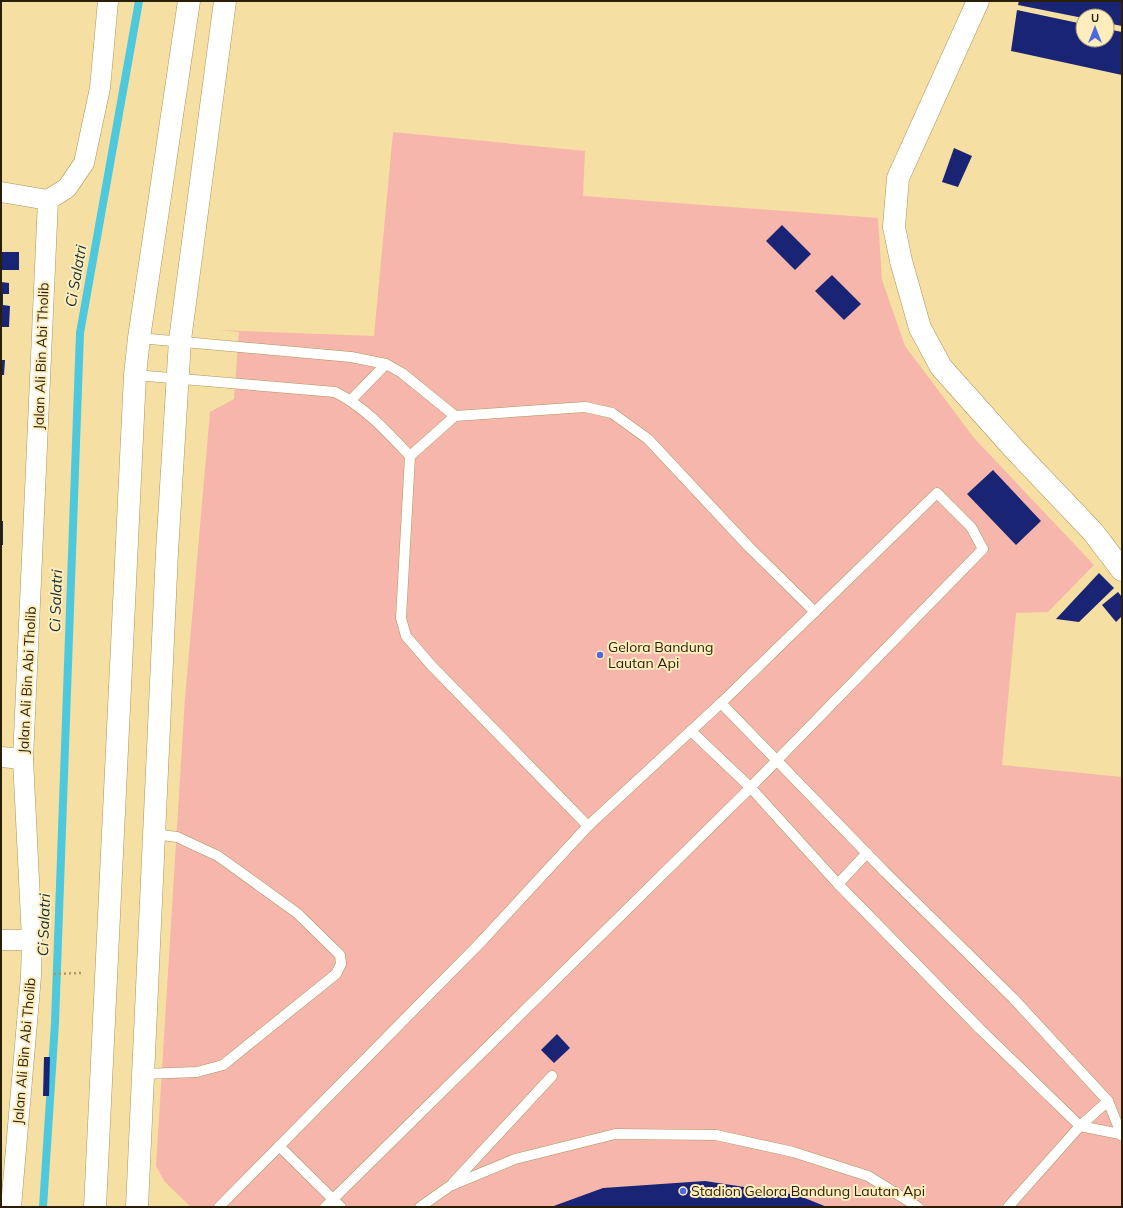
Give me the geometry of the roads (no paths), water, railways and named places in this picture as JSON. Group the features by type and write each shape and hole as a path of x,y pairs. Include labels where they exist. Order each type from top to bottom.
{"street":[{"path":"1,192 48,200 67,188 84,163 100,88 108,1"},
{"path":"96,1207 135,375 139,338 189,1"},
{"path":"137,1207 177,378 180,340 225,1"},
{"path":"978,1 898,178 894,228 901,261 920,328 940,367 1015,450 1093,532 1122,570"},
{"name":"Jalan Ali Bin Abi Tholib","path":"11,1207 31,976 32,940 23,759 48,200"},
{"path":"1,757 23,759"},
{"path":"1,940 32,940"}],"lane":[{"path":"139,338 180,340 351,357 386,364 402,374 455,416"},
{"path":"351,400 386,364"},
{"path":"135,375 335,392 351,400 365,410 410,456"},
{"path":"588,826 431,665 406,636 401,618 410,456 455,416 585,407 612,413 648,439 749,547 815,612"},
{"path":"219,1207 480,942 588,826 721,703 938,493 971,527 984,549 750,788 325,1207"},
{"path":"721,703 867,853 1013,998 1108,1101 1121,1135"},
{"path":"691,731 750,788 838,884 980,1029 1080,1126 1121,1135"},
{"path":"144,1074 197,1072 223,1065 336,974 342,964 340,955 297,913 218,856 177,836 154,834"},
{"path":"838,884 867,853"},
{"path":"420,1207 450,1186 552,1076"},
{"path":"1008,1207 1080,1126 1108,1101"},
{"path":"450,1186 515,1159 615,1134 716,1135 793,1152 868,1176 918,1207"},
{"path":"279,1146 341,1207"}],"waterway":[{"name":"Ci Salatri","path":"43,1207 55,1023 80,333 139,1"}],"place":[{"name":"Gelora Bandung Lautan Api","path":"600,655"},
{"name":"Stadion Gelora Bandung Lautan Api","path":"683,1191"}]}
